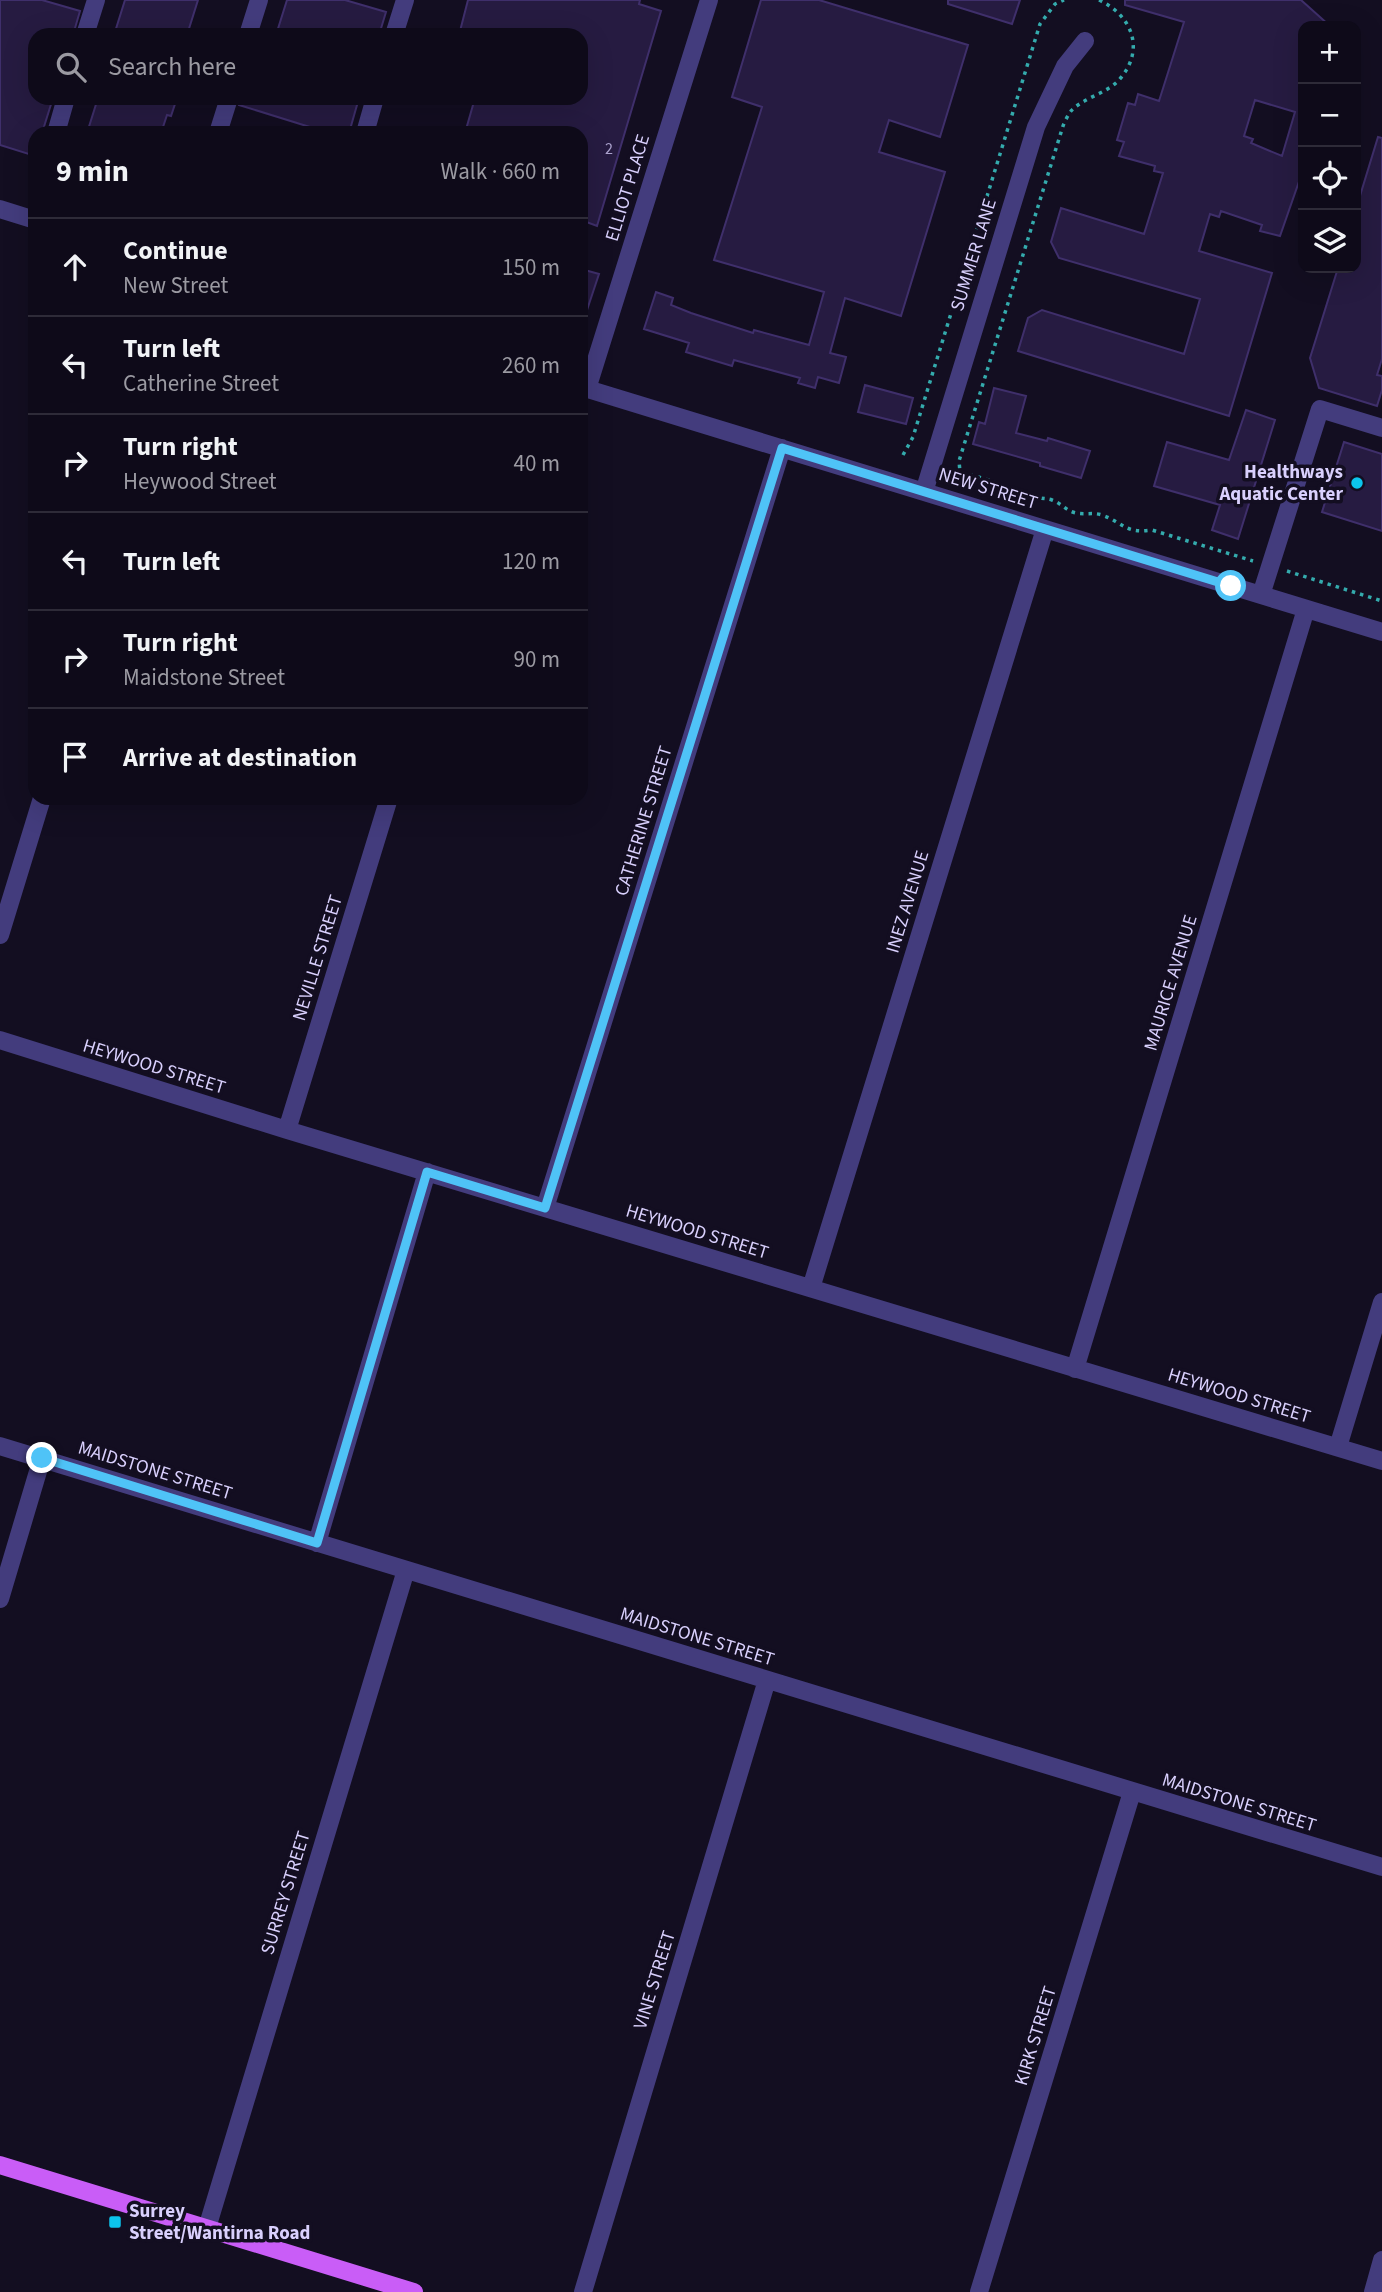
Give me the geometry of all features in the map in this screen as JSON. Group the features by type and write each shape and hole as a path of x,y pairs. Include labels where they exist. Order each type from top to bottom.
{"main road":[{"path":"0,2165 414,2292"}],"street":[{"path":"87,28 96,0"},
{"path":"250,28 259,0"},
{"path":"396,28 405,0"},
{"name":"ELLIOT PLACE","path":"588,376 709,0"},
{"name":"SUMMER LANE","path":"924,492 1036,127 1065,66 1085,41"},
{"path":"58,126 64,105"},
{"path":"220,126 227,105"},
{"path":"367,126 373,105"},
{"path":"0,209 28,213"},
{"name":"NEW STREET","path":"588,389 1382,632"},
{"path":"1261,595 1320,409 1382,428"},
{"name":"CATHERINE STREET","path":"545,1208 782,448"},
{"name":"INEZ AVENUE","path":"811,1288 1045,529"},
{"name":"MAURICE AVENUE","path":"1075,1369 1306,609"},
{"path":"0,935 40,805"},
{"name":"NEVILLE STREET","path":"287,1130 386,805"},
{"name":"HEYWOOD STREET","path":"0,1040 287,1130 1382,1461"},
{"path":"317,1543 427,1172"},
{"path":"1338,1447 1382,1302"},
{"name":"MAIDSTONE STREET","path":"0,1446 1382,1867"},
{"path":"0,1598 42,1458"},
{"name":"SURREY STREET","path":"207,2228 406,1570"},
{"name":"VINE STREET","path":"583,2292 767,1681"},
{"name":"KIRK STREET","path":"979,2292 1132,1793"},
{"path":"1373,2292 1382,2260"}],"path":[{"path":"903,455 913,437 1040,24 1055,4 1064,0"},
{"path":"1099,0 1113,6 1126,20 1134,37 1130,61 1118,80 1072,110 1063,125 959,461 960,472 1001,485 1008,491 1026,497 1040,497 1056,502 1066,510 1078,514 1106,516 1120,526 1138,532 1152,530 1382,601"}],"building":[{"path":"0,0 42,0 80,11 75,28 28,28 28,105 51,105 44,126 28,126 28,154 0,145"},
{"path":"125,0 198,0 189,28 116,28"},
{"path":"287,0 345,0 386,12 381,28 278,28"},
{"path":"468,0 640,0 639,4 661,11 597,226 588,223 588,126 467,126 473,105 588,105 588,28 461,28"},
{"path":"761,0 819,0 968,45 940,137 889,120 879,152 945,172 901,316 845,298 830,353 846,357 839,383 818,377 815,388 798,383 800,378 734,360 732,366 686,352 689,343 644,329 656,292 673,298 671,305 691,313 753,333 754,330 809,345 824,292 714,260 762,107 732,97"},
{"path":"948,0 1020,0 1012,24 948,4"},
{"path":"1125,0 1301,0 1324,21 1298,21 1298,184 1280,236 1260,231 1262,225 1221,211 1219,217 1210,214 1199,251 1272,273 1229,416 1018,351 1028,318 1042,310 1184,354 1200,299 1059,258 1051,242 1061,208 1144,234 1163,173 1154,171 1155,166 1119,156 1124,142 1117,140 1128,103 1135,105 1138,94 1159,101 1184,22 1125,5","holes":["1255,100 1295,112 1282,156 1251,143 1253,139 1244,136"]},
{"path":"96,105 175,105 163,126 89,126"},
{"path":"239,105 357,105 351,126 306,126"},
{"path":"1378,137 1382,138 1382,359 1377,375 1382,376 1382,390 1377,406 1319,388 1310,358 1336,273 1361,273 1361,193"},
{"path":"588,271 599,274 588,307"},
{"path":"865,385 913,398 906,424 858,412"},
{"path":"994,388 1026,396 1016,433 1047,441 1048,438 1090,451 1081,478 973,444 979,422 985,424"},
{"path":"1246,410 1275,420 1238,539 1212,530 1220,505 1154,486 1167,442 1229,460"},
{"name":"Healthways Aquatic Center","path":"1344,442 1382,454 1382,531 1322,512"}],"place":[{"name":"Healthways Aquatic Center","path":"1357,483"},
{"name":"Surrey Street/Wantirna Road","path":"115,2222"}],"route":[{"path":"42,1458 317,1543 427,1172 545,1208 782,448 1231,586"}]}
